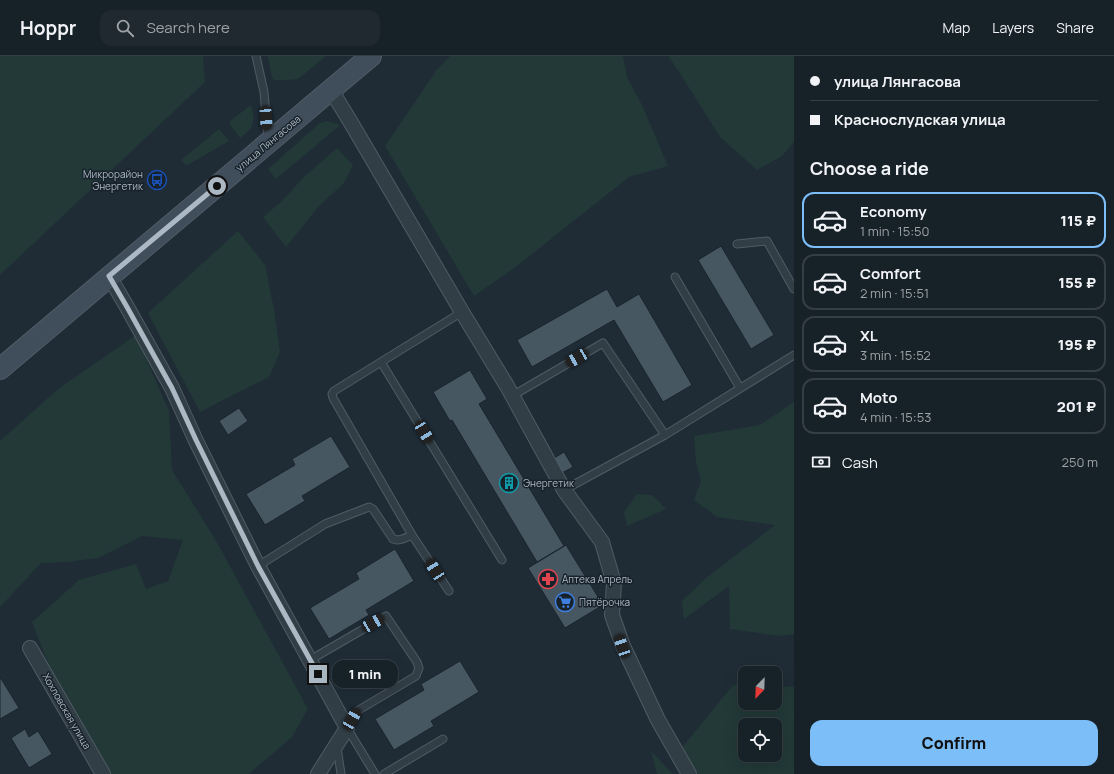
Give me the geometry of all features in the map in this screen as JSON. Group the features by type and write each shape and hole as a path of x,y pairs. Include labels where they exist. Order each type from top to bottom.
{"main road":[{"name":"улица Лянгасова","path":"0,369 371,56"}],"street":[{"path":"331,90 512,396 564,490 602,542 614,583 612,615 622,646 658,720 689,774"},
{"path":"109,276 172,388 258,566 348,728 318,774"},
{"name":"Хохловская улица","path":"30,648 103,774"}],"lane":[{"path":"256,56 264,92 268,143"},
{"path":"737,244 767,242 794,289"},
{"path":"675,277 740,388"},
{"path":"449,591 412,535 332,394 334,391 462,312"},
{"path":"512,396 603,343 664,435"},
{"path":"564,490 664,435 794,355"},
{"path":"381,362 502,560"},
{"path":"258,566 325,524 370,507 373,509 393,539 399,540 412,535"},
{"path":"310,660 386,616 417,662 419,668 416,676 357,711 348,728 375,774"},
{"path":"384,774 443,739"},
{"path":"337,744 341,774"}],"green space":[{"path":"0,56 203,56 205,82 0,275"},
{"path":"268,56 326,56 298,79 274,80 272,77"},
{"path":"450,56 623,56 627,77 643,107 668,166 629,177 517,266 474,296 385,146 436,71"},
{"path":"668,56 794,56 794,142 782,156 757,170 720,137"},
{"path":"251,105 253,124 251,128 240,138 230,125 230,121"},
{"path":"327,121 340,125 276,179 268,169 320,123"},
{"path":"219,129 229,141 186,166 181,160"},
{"path":"337,148 353,165 344,183 319,206 286,247 263,217 282,201 304,177"},
{"path":"238,231 265,265 274,310 280,352 269,377 200,412 148,313"},
{"path":"136,335 169,411 172,470 215,539 308,709 292,737 250,774 109,774 72,725 32,622 79,580 136,564 146,589 168,581 183,540 142,536 98,558 67,562 41,563 0,607 0,441 58,389"},
{"path":"794,402 794,634 779,636 730,629 729,586 684,619 682,601 706,578 775,525 717,517 694,500 701,481 696,462 694,436 760,425"},
{"path":"637,494 652,495 666,509 627,526 624,512"},
{"path":"733,685 738,685 738,710 782,710 782,686 794,687 794,774 698,774 681,749"},
{"path":"651,751 673,774 657,774"}],"building":[{"path":"721,246 774,335 751,349 698,260"},
{"path":"607,289 617,307 639,294 692,385 663,402 614,320 532,367 517,340"},
{"name":"Энергетик","path":"470,370 487,399 479,404 564,546 537,562 452,420 450,421 433,392"},
{"path":"239,408 248,421 228,435 219,421"},
{"path":"331,436 350,467 302,496 305,501 265,525 246,494 295,465 292,459"},
{"path":"564,452 573,467 560,474 551,460"},
{"path":"566,545 603,605 565,628 528,568"},
{"path":"395,549 414,581 366,610 369,615 329,639 310,608 359,579 356,573"},
{"path":"460,661 479,692 431,721 434,726 394,750 375,719 424,690 421,684"},
{"path":"0,677 19,708 0,719"},
{"path":"25,729 29,737 38,731 52,754 29,768 11,738"}],"place":[{"name":"Микрорайон Энергетик","path":"157,180"},
{"name":"Энергетик","path":"509,483"},
{"name":"Аптека Апрель","path":"548,579"},
{"name":"Пятёрочка","path":"565,602"}],"route":[{"path":"217,186 109,276 172,388 258,566 318,674"}]}
